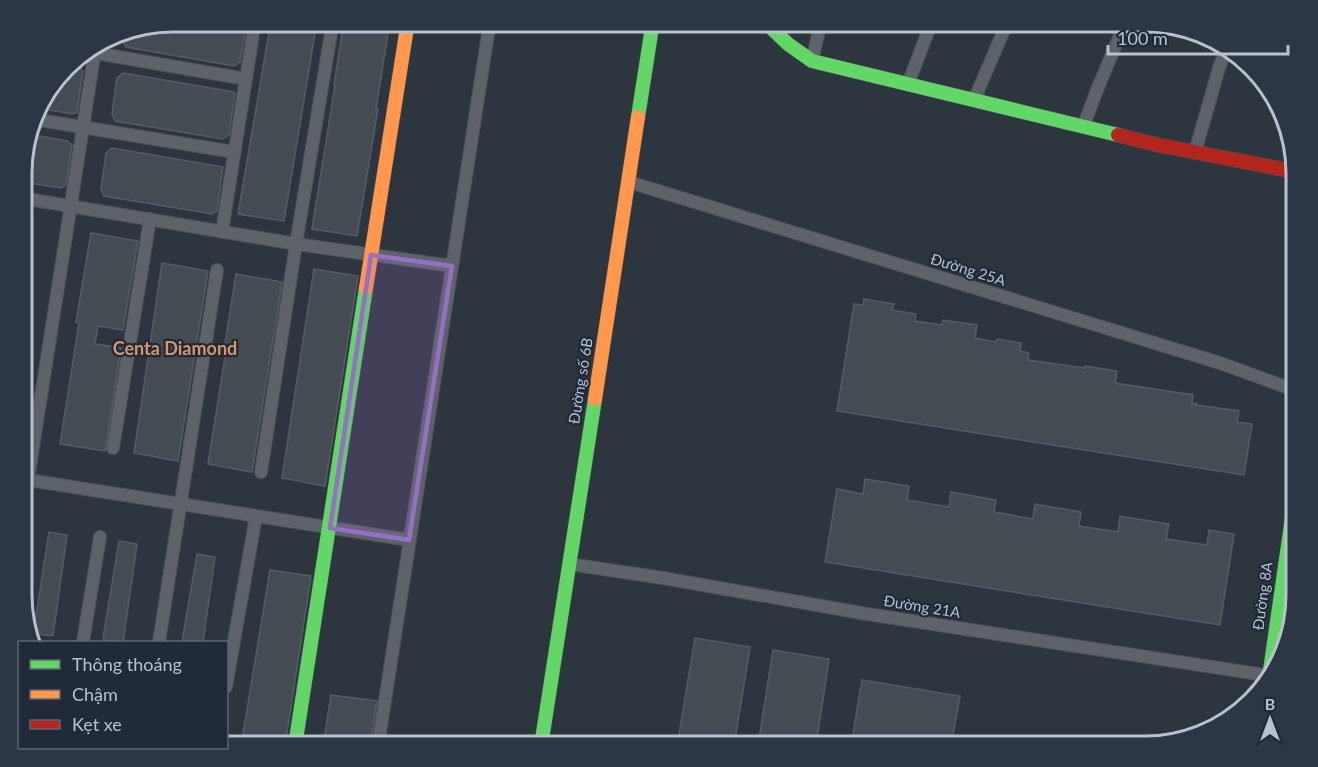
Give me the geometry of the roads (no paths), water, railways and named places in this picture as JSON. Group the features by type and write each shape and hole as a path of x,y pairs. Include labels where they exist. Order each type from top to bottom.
{"street":[{"path":"222,232 253,32"},
{"path":"261,471 331,32"},
{"path":"297,736 406,32"},
{"path":"380,736 488,32"},
{"name":"Đường số 6B","path":"543,736 651,32"},
{"path":"775,32 812,61 1083,127 1286,170"},
{"path":"812,61 819,32"},
{"path":"908,84 928,32"},
{"path":"974,100 1003,32"},
{"path":"1083,127 1122,32"},
{"path":"101,51 246,79"},
{"path":"1195,152 1224,56"},
{"path":"32,437 71,206 90,59"},
{"path":"41,120 234,152"},
{"name":"Đường 25A","path":"629,182 1220,363 1286,387"},
{"path":"32,200 296,244 452,266"},
{"path":"113,448 150,219"},
{"path":"159,641 217,270"},
{"path":"32,480 409,540"},
{"path":"228,676 256,516"},
{"path":"83,641 100,537"},
{"name":"Đường 8A","path":"1273,656 1286,556"},
{"name":"Đường 21A","path":"569,564 867,614 1261,675"}],"district":[{"name":"Centa Diamond","path":"175,349"}]}
